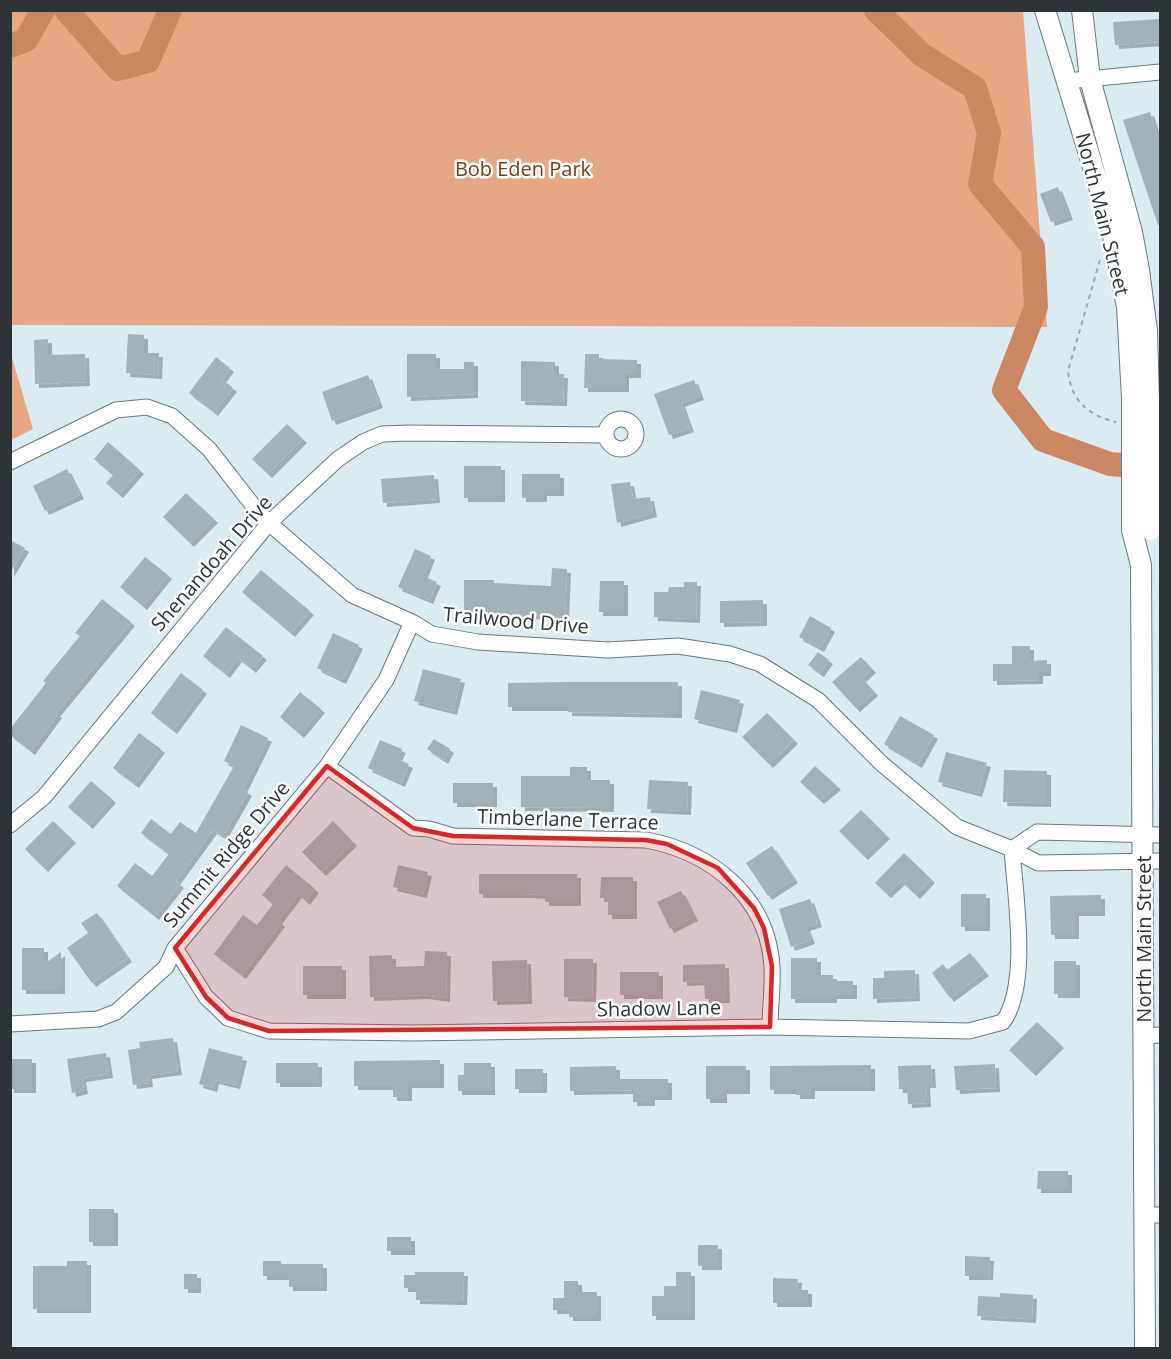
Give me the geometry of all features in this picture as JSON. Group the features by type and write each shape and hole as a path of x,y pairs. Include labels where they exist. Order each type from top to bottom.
{"main road":[{"name":"North Main Street","path":"1045,10 1110,226 1120,272 1140,398"},
{"name":"North Main Street","path":"1082,10 1090,79 1132,232 1147,331 1140,398 1141,565 1152,833 1153,1215 1145,1348"}],"street":[{"path":"1067,81 1161,72"},
{"name":"Trailwood Drive","path":"10,462 116,410 147,407 172,416 209,448 269,523 352,595 412,622 432,634 478,642 608,650 678,646 730,654 760,664 818,700 881,763 957,827 1012,849 1038,863 1152,861"},
{"name":"Shenandoah Drive","path":"10,825 44,797 269,523 338,459 363,442 382,434 606,435"},
{"name":"Summit Ridge Drive","path":"10,1024 98,1018 116,1012 166,967 175,948 327,766 387,680 412,622"},
{"name":"Timberlane Terrace","path":"327,766 413,828 429,829 453,836 646,840 667,844 718,868 734,882 754,908 764,928 772,966 770,1027"},
{"path":"1012,849 1037,832 1152,833"},
{"name":"Shadow Lane","path":"175,948 206,997 228,1018 269,1031 414,1033 770,1027 969,1031 1003,1022 1012,1010 1016,997 1018,969 1012,849"}],"path":[{"path":"1101,252 1098,272 1073,347 1068,371 1070,386 1078,403 1097,417 1126,422"}],"highlighted area":[{"path":"327,766 413,828 453,836 646,840 667,844 718,868 754,908 764,928 772,966 770,1027 269,1031 228,1018 206,997 175,948"}],"green space":[{"name":"Bob Eden Park","path":"10,11 1023,11 1047,327 11,325"},
{"path":"10,351 33,429 11,440 10,440"}],"building":[{"path":"1161,19 1161,42 1115,45 1113,22"},
{"path":"1150,112 1161,147 1161,224 1158,225 1123,120"},
{"path":"1058,187 1069,216 1051,222 1040,194"},
{"path":"128,334 144,335 144,353 159,353 158,375 126,373"},
{"path":"48,339 48,355 85,354 86,382 35,384 34,340"},
{"path":"407,354 436,354 436,369 464,369 464,362 474,362 474,394 407,397"},
{"path":"585,354 599,354 599,359 637,360 637,374 625,374 625,388 584,388"},
{"path":"216,357 230,368 222,379 233,388 214,412 189,393"},
{"path":"521,361 555,362 555,374 564,374 563,402 521,401"},
{"path":"368,375 379,404 332,421 322,392"},
{"path":"694,380 700,396 681,403 690,428 669,435 654,394"},
{"path":"287,424 303,439 268,474 252,459"},
{"path":"108,442 140,470 119,494 106,483 113,475 94,459"},
{"path":"464,466 501,466 501,498 464,498"},
{"path":"67,469 80,495 45,511 33,486"},
{"path":"522,474 560,474 560,492 543,492 543,498 522,498"},
{"path":"434,475 436,499 383,503 381,479"},
{"path":"630,482 633,499 650,497 653,513 617,523 611,484"},
{"path":"186,493 214,519 190,543 163,517"},
{"path":"10,540 25,548 10,573"},
{"path":"415,549 431,556 423,576 437,582 429,600 398,587"},
{"path":"145,557 168,575 143,606 120,587"},
{"path":"552,568 567,569 565,617 509,614 509,611 464,611 464,580 494,580 494,583 551,586"},
{"path":"261,570 310,611 291,633 242,592"},
{"path":"600,581 624,581 624,612 599,612"},
{"path":"684,582 697,582 696,619 654,617 654,592 668,592 669,587 684,587"},
{"path":"102,599 131,622 56,713 58,714 31,751 10,735 10,729 46,683 43,681 80,636 75,633"},
{"path":"763,600 763,622 720,623 720,601"},
{"path":"810,616 831,628 820,648 799,637"},
{"path":"226,627 263,656 252,669 238,658 226,674 203,656"},
{"path":"333,633 359,645 342,680 317,668"},
{"path":"1012,646 1030,646 1030,661 1047,660 1047,672 1039,672 1039,680 993,681 993,664 1012,664"},
{"path":"818,652 829,660 820,673 808,665"},
{"path":"861,657 872,669 862,678 874,692 856,708 832,682"},
{"path":"423,669 461,679 453,711 414,701"},
{"path":"181,673 203,690 173,730 151,713"},
{"path":"678,682 678,714 568,712 568,707 508,707 508,683"},
{"path":"701,690 740,700 733,729 694,719"},
{"path":"300,692 321,709 300,734 280,717"},
{"path":"767,713 794,740 769,764 742,737"},
{"path":"900,716 934,735 918,764 884,744"},
{"path":"241,725 268,738 243,789 248,792 223,836 213,830 176,881 180,884 155,916 117,886 135,863 152,876 169,854 141,833 151,819 171,834 180,822 196,833 234,766 224,761"},
{"path":"139,733 161,749 135,784 113,768"},
{"path":"434,739 450,749 444,760 427,749"},
{"path":"380,740 402,749 397,759 409,764 401,783 368,768"},
{"path":"946,752 987,763 978,793 938,782"},
{"path":"815,766 837,786 820,800 800,782"},
{"path":"570,767 587,767 587,780 610,780 610,808 521,807 521,776 570,776"},
{"path":"1004,770 1047,771 1047,803 1003,802"},
{"path":"649,780 688,782 687,811 647,809"},
{"path":"91,781 112,799 89,825 68,807"},
{"path":"453,783 493,783 493,803 453,803"},
{"path":"861,810 886,835 864,856 839,831"},
{"path":"53,821 72,839 44,868 25,849"},
{"path":"333,821 353,842 322,872 302,852"},
{"path":"772,846 794,879 768,896 746,863"},
{"path":"904,853 931,879 916,895 901,881 887,894 875,883"},
{"path":"286,865 315,889 306,901 298,894 278,920 281,923 242,975 214,954 243,915 257,925 273,904 262,895"},
{"path":"398,865 428,872 423,894 393,887"},
{"path":"479,874 577,874 577,902 545,902 545,895 479,894"},
{"path":"601,877 633,877 633,915 608,915 608,898 600,898"},
{"path":"681,891 694,917 670,929 657,902"},
{"path":"961,894 986,894 986,927 961,927"},
{"path":"1101,895 1101,912 1075,912 1075,935 1051,935 1050,896"},
{"path":"810,899 818,923 806,927 811,940 791,947 779,909"},
{"path":"97,913 128,958 92,983 67,948 88,933 81,923"},
{"path":"22,948 44,948 44,964 61,952 61,990 22,990"},
{"path":"425,951 447,952 446,998 424,995 370,997 369,956 392,955 392,967 424,966"},
{"path":"970,953 985,972 950,998 932,973 943,964 947,970"},
{"path":"791,958 817,958 817,975 833,975 833,981 853,981 853,995 833,995 833,999 791,999"},
{"path":"564,959 593,959 592,998 564,997"},
{"path":"527,960 528,1000 493,1001 492,961"},
{"path":"1054,961 1076,961 1076,994 1054,994"},
{"path":"725,964 726,999 705,999 704,981 683,982 683,965"},
{"path":"303,966 342,966 342,995 303,995"},
{"path":"915,970 916,997 873,999 873,978 884,978 884,971"},
{"path":"620,972 659,972 659,995 620,995"},
{"path":"1037,1022 1060,1044 1032,1072 1009,1050"},
{"path":"173,1038 178,1071 148,1075 149,1083 133,1085 128,1050 140,1048 139,1042"},
{"path":"209,1048 243,1057 236,1085 215,1080 213,1088 199,1084"},
{"path":"106,1053 109,1074 82,1078 84,1090 72,1093 67,1059"},
{"path":"10,1059 32,1059 32,1089 10,1089"},
{"path":"440,1060 440,1084 408,1084 408,1097 393,1097 393,1086 354,1086 354,1061"},
{"path":"276,1063 318,1063 318,1083 276,1083"},
{"path":"464,1063 491,1063 491,1091 458,1091 458,1075 464,1075"},
{"path":"995,1064 996,1088 956,1090 954,1066"},
{"path":"871,1065 871,1087 811,1087 811,1095 796,1095 796,1090 770,1090 770,1066"},
{"path":"931,1065 932,1084 926,1084 927,1103 908,1104 907,1089 899,1089 898,1066"},
{"path":"616,1066 616,1079 668,1079 668,1096 651,1096 651,1102 633,1102 633,1090 570,1091 570,1067"},
{"path":"706,1066 746,1066 746,1090 723,1090 723,1099 706,1099"},
{"path":"515,1069 543,1069 543,1089 515,1089"},
{"path":"1038,1171 1068,1171 1068,1189 1037,1189"},
{"path":"89,1209 114,1209 114,1242 89,1242"},
{"path":"387,1237 411,1237 411,1251 387,1251"},
{"path":"698,1245 718,1245 718,1266 698,1266"},
{"path":"965,1256 990,1257 989,1276 965,1276"},
{"path":"67,1261 87,1261 87,1309 33,1309 33,1266 67,1266"},
{"path":"263,1261 281,1261 281,1264 323,1264 323,1287 289,1287 289,1276 263,1276"},
{"path":"415,1272 464,1272 463,1301 416,1300 416,1288 404,1288 404,1275 415,1275"},
{"path":"676,1272 691,1272 691,1316 652,1316 652,1296 664,1296 664,1286 676,1286"},
{"path":"184,1274 197,1274 197,1289 184,1289"},
{"path":"773,1278 798,1279 797,1290 808,1290 808,1303 773,1303"},
{"path":"564,1281 578,1281 578,1292 597,1292 597,1317 569,1317 569,1310 553,1310 553,1298 564,1298"},
{"path":"1000,1293 1033,1295 1032,1319 977,1316 978,1296 1000,1297"}],"waterway":[{"path":"10,46 26,40 43,10"},
{"path":"66,10 118,69 148,61 170,10"},
{"path":"876,10 922,55 975,88 989,133 980,184 1033,247 1036,307 1004,390 1043,440 1110,464 1160,468"}]}
